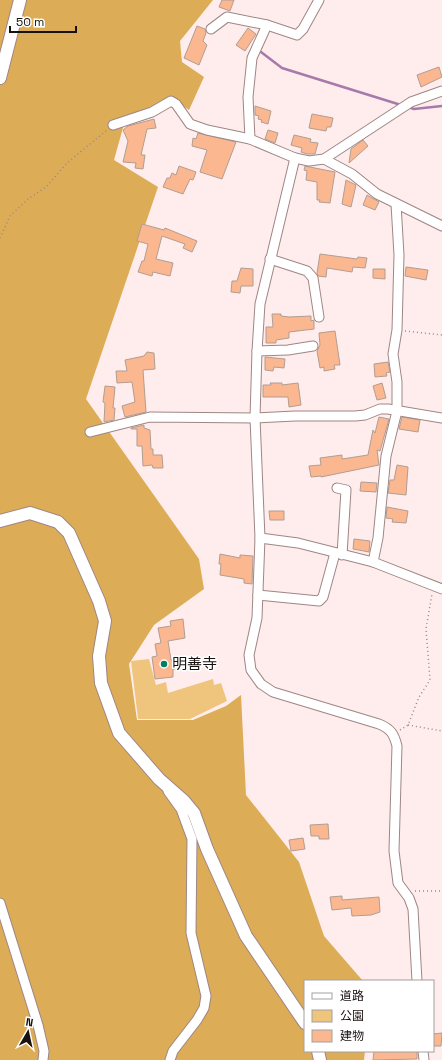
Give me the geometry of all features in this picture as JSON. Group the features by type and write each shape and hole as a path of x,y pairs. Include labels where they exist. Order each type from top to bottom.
{"main road":[{"path":"0,78 20,0"},
{"path":"0,521 30,513 58,522 69,534 99,601 105,621 98,656 101,683 119,733 159,779 184,801 194,813 207,849 246,936 304,1022"}],"street":[{"path":"211,29 227,17 267,25 297,35 303,29 319,0"},
{"path":"250,139 248,97 252,58 267,25"},
{"path":"113,125 152,112 171,101 176,104 190,124 207,130 250,139 295,158 309,161 324,159 411,102 442,91"},
{"path":"295,158 260,304 255,418 260,538 257,618 249,655 251,670 261,684 273,692 379,724 389,728 394,735 397,746 394,851 398,883 405,892 413,909 417,980"},
{"path":"324,159 352,174 377,194 442,226"},
{"path":"373,562 378,538 386,456 397,411 397,382 393,354 397,330 399,255 396,204"},
{"path":"270,259 307,271 313,278 319,317"},
{"path":"257,351 288,350 313,346"},
{"path":"90,432 150,417 255,418 355,416 364,415 380,409 442,418"},
{"path":"258,595 319,601 323,597 339,554 346,490 337,488"},
{"path":"260,538 298,543 373,562 438,587"},
{"path":"159,779 181,809 192,839 191,933 206,996 204,1008 197,1020 173,1051 170,1060"},
{"path":"0,903 38,1025 44,1051 43,1060"}],"path":[{"path":"0,238 10,216 28,199 46,187 67,163 113,125"},
{"path":"397,330 442,335"},
{"path":"394,735 408,725 419,697 430,680 426,628 438,587"},
{"path":"408,725 442,731"},
{"path":"405,892 442,890"}],"green space":[{"path":"149,659 156,685 166,682 168,693 213,679 214,685 221,683 227,701 190,719 138,719 131,661"}],"shaded area":[{"path":"0,0 213,0 180,41 182,62 204,77 189,110 172,98 126,117 114,160 158,187 86,399 199,559 204,589 154,625 129,664 137,720 193,720 226,706 241,695 246,795 299,862 324,936 362,980 304,980 304,1052 365,1052 364,1060 0,1060"}],"building":[{"path":"222,0 234,0 230,11 219,7"},
{"path":"197,26 205,29 206,33 203,41 207,45 199,65 184,58"},
{"path":"248,28 256,34 245,51 236,45"},
{"path":"439,67 442,77 421,87 417,75"},
{"path":"255,106 271,111 268,124 261,122 262,120 258,119 259,116 255,115"},
{"path":"312,114 333,118 331,127 327,127 326,131 309,128"},
{"path":"154,119 156,128 147,129 141,155 145,155 143,169 135,168 136,163 123,162 128,141 123,130 128,126"},
{"path":"268,130 278,133 275,143 265,139"},
{"path":"198,133 236,142 222,179 200,172 207,150 192,146 193,138 196,139"},
{"path":"294,135 311,139 310,142 318,143 315,154 301,152 302,148 291,145"},
{"path":"363,140 368,146 349,163 351,149"},
{"path":"179,166 196,172 193,180 190,179 183,194 163,187 167,178 170,178 172,173 176,175"},
{"path":"305,166 335,172 330,203 319,202 320,200 317,200 317,182 306,180 307,171 304,170"},
{"path":"346,180 356,185 351,207 342,204"},
{"path":"367,195 379,202 375,210 363,205"},
{"path":"142,224 164,230 165,228 197,241 192,252 183,248 185,244 162,236 156,259 173,263 170,276 153,272 152,276 138,272 142,261 144,261 148,244 137,241"},
{"path":"320,254 357,259 358,257 367,258 365,268 353,267 352,272 327,268 326,277 318,276 317,273"},
{"path":"406,267 428,270 426,280 405,276"},
{"path":"241,268 253,269 253,286 241,286 240,293 231,292 232,281 237,281"},
{"path":"373,269 385,269 385,279 373,278"},
{"path":"272,314 281,314 281,316 289,317 311,316 311,321 314,320 314,329 289,332 289,338 276,340 276,343 266,343 266,327 273,327"},
{"path":"335,331 340,365 334,365 335,369 324,371 324,367 320,368 317,351 320,345 319,333"},
{"path":"147,352 154,353 155,369 143,370 146,412 125,417 122,406 135,402 132,382 117,383 116,371 127,371 125,360 144,356"},
{"path":"265,357 285,359 284,368 274,367 273,371 265,370"},
{"path":"388,362 390,372 386,373 387,376 375,377 374,364"},
{"path":"270,383 282,383 282,385 298,383 301,405 289,407 288,397 263,397 263,385 271,385"},
{"path":"382,383 386,398 377,400 373,386"},
{"path":"105,386 115,387 113,408 115,408 114,420 104,422 105,403 103,402"},
{"path":"379,417 389,419 380,451 377,450 379,465 321,477 311,477 309,466 321,465 320,458 342,455 342,459 368,455 373,430 375,433"},
{"path":"402,417 420,420 418,432 399,429"},
{"path":"144,425 144,428 150,430 151,449 153,449 153,455 162,455 163,468 153,468 152,465 143,466 142,446 137,446 137,429 131,428"},
{"path":"397,465 408,467 406,495 388,493 390,480 394,480"},
{"path":"361,482 377,483 376,492 360,491"},
{"path":"387,507 408,511 406,523 392,522 393,519 386,518"},
{"path":"269,511 284,511 284,520 270,520"},
{"path":"354,539 370,541 369,552 353,549"},
{"path":"220,554 240,558 240,555 253,556 252,584 244,583 244,579 220,575"},
{"path":"183,619 185,638 168,641 171,660 175,660 177,669 173,669 173,677 155,679 152,657 157,656 155,644 161,643 158,628 171,626 170,621"},
{"path":"328,824 329,839 319,839 319,836 311,836 310,825"},
{"path":"303,838 305,849 291,851 289,840"},
{"path":"342,896 342,900 379,897 380,912 371,915 352,916 351,908 332,910 330,897"},
{"path":"442,1033 441,1046 434,1046 434,1034"},
{"path":"374,1052 417,1052 417,1059 373,1060"}],"waterway":[{"path":"261,52 282,68 401,105"},
{"path":"408,107 414,109 442,106"}],"place":[{"name":"明善寺","path":"164,664"}]}
